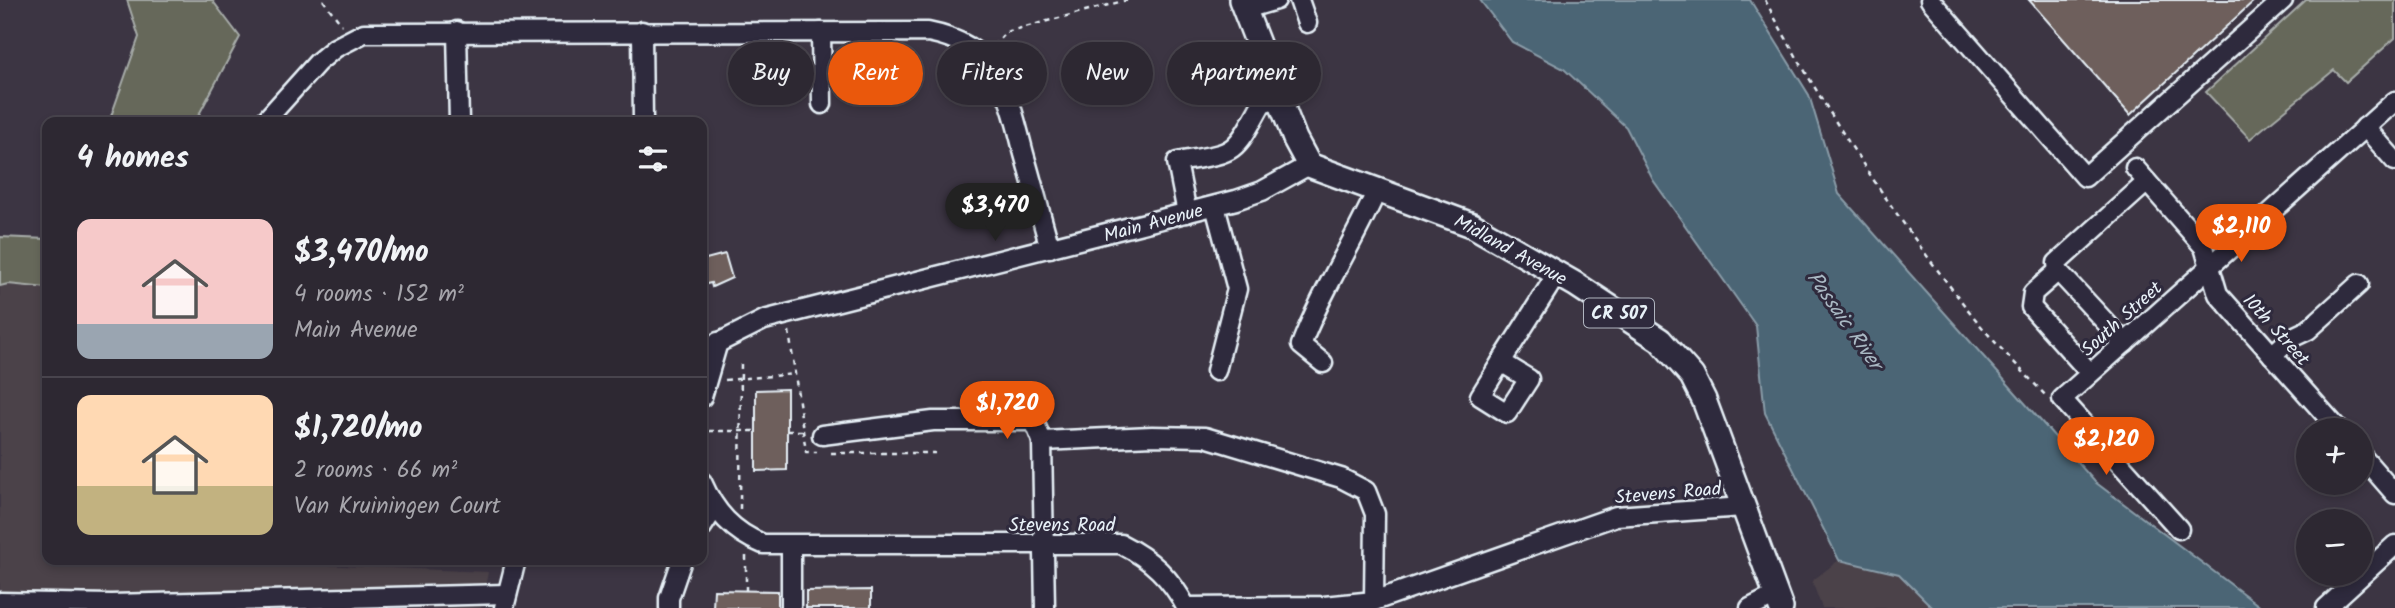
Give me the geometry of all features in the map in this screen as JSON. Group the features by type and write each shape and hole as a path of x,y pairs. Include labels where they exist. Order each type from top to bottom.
{"main road":[{"path":"1243,5 1257,42"},
{"path":"1281,105 1309,165"},
{"name":"Midland Avenue","path":"1309,165 1378,188 1472,225 1557,274 1660,340 1677,357 1704,400 1778,601"}],"street":[{"path":"1243,5 1276,0"},
{"path":"1299,0 1307,23"},
{"path":"1930,0 2085,177 2283,0"},
{"path":"457,31 459,117"},
{"path":"642,31 643,117"},
{"path":"821,32 822,104"},
{"path":"268,117 318,61 364,33 928,32 963,42"},
{"name":"South Street","path":"2062,399 2395,100"},
{"path":"1012,105 1049,248"},
{"path":"1187,213 1177,162 1223,154 1239,145 1261,105"},
{"path":"2365,127 2395,161"},
{"name":"Main Avenue","path":"707,348 764,320 1215,206 1262,191 1309,165"},
{"name":"10th Street","path":"2058,271 2057,263 2141,175 2204,247 2218,294 2328,418"},
{"path":"1323,363 1301,345 1333,274 1360,228 1378,188"},
{"path":"1215,206 1237,289 1216,371"},
{"path":"2090,373 2031,307 2033,293 2058,271 2124,343"},
{"path":"1502,362 1557,274"},
{"path":"2272,355 2291,338 2308,330 2359,284"},
{"path":"707,380 718,342"},
{"path":"2062,399 2179,529"},
{"path":"822,435 933,421 1034,422 1042,441 1045,608"},
{"path":"1042,441 1152,436 1205,437 1341,478 1366,491 1375,514 1374,601"},
{"path":"2373,469 2395,494"},
{"name":"Stevens Road","path":"707,493 714,509 751,539 763,544 1121,544 1142,555 1163,572 1186,608 1324,607 1374,601 1616,516 1743,507"},
{"path":"707,520 714,509"},
{"path":"2326,608 2395,545"},
{"path":"791,546 791,608"},
{"path":"0,602 188,605 505,601 515,565"},
{"path":"669,608 669,598 680,565"},
{"path":"1749,608 1778,601"}],"path":[{"path":"323,0 352,39"},
{"path":"997,42 1006,32 1127,0"},
{"path":"1765,0 1833,117 1978,322 2048,398 2062,399"},
{"path":"740,509 741,359"},
{"path":"723,380 795,374"},
{"path":"709,431 756,431"},
{"path":"787,431 803,431"},
{"path":"746,591 747,554"}],"shaded area":[{"path":"8,284 42,287 42,565 319,565 488,572 481,608 0,608 0,286"},
{"path":"1839,560 1899,574 1933,608 1822,608 1812,581"}],"green space":[{"path":"127,0 212,0 240,37 198,117 111,117 139,37"},
{"path":"2306,0 2395,0 2395,38 2346,82 2334,70 2250,139 2206,92"},
{"path":"0,237 42,239 42,287 8,284 0,286"}],"water":[{"name":"Passaic River","path":"1480,0 1750,0 1809,95 1839,194 2095,482 2262,608 1933,608 1899,574 1839,560 1765,413 1756,326 1653,180 1626,127 1564,69 1512,42"}],"building":[{"path":"2029,0 2255,0 2130,115"},
{"path":"725,254 732,278 712,287 711,283 707,284 707,259"},
{"path":"787,389 787,470 756,471 756,390"},
{"path":"714,590 778,591 778,608 713,608"},
{"path":"871,590 871,608 806,608 806,591"}]}
